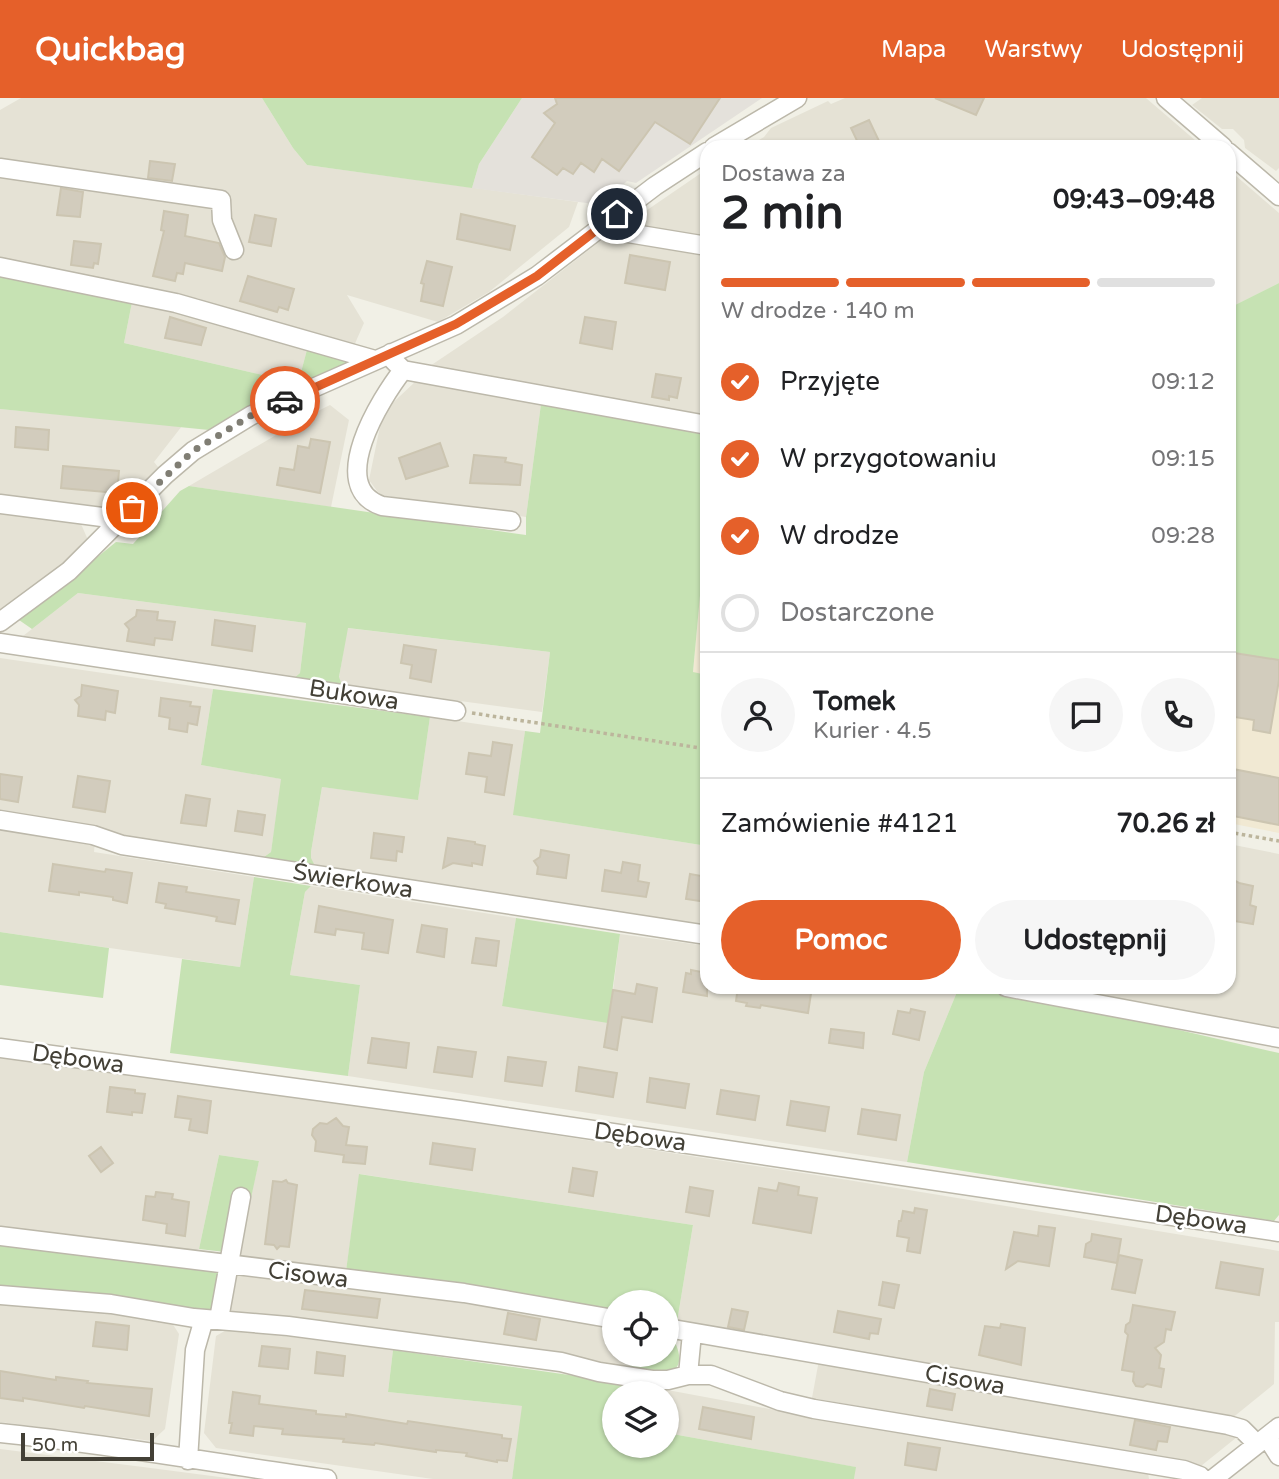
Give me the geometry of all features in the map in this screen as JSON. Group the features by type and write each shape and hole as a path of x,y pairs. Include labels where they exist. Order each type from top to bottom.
{"street":[{"path":"726,140 797,98"},
{"path":"1166,98 1215,140"},
{"path":"0,622 69,571 165,475 193,451 252,415 456,324 537,276 655,186 700,157"},
{"path":"1236,159 1279,196"},
{"path":"0,168 221,200 222,220 234,250"},
{"path":"598,228 700,245"},
{"path":"0,267 176,303 383,356 394,361 403,370 700,424"},
{"path":"403,370 363,436 358,460 358,483 362,492 368,500 382,506 511,521"},
{"path":"0,504 102,517 116,524"},
{"name":"Bukowa","path":"0,643 456,711"},
{"name":"Świerkowa","path":"0,820 93,835 122,845 700,934"},
{"path":"1043,994 1279,1038"},
{"name":"Dębowa","path":"0,1048 472,1112 1279,1232"},
{"path":"188,1460 195,1350 211,1319 228,1265 241,1197"},
{"name":"Cisowa","path":"0,1236 464,1293 602,1317"},
{"path":"0,1295 111,1304 161,1314 288,1326 561,1362 599,1372 652,1380 711,1375 780,1401 814,1409 1184,1470 1203,1479"},
{"name":"Cisowa","path":"679,1330 1228,1425 1268,1436"},
{"path":"688,1375 692,1333"},
{"path":"0,1433 85,1442 188,1460 327,1479"},
{"path":"1213,1479 1268,1436 1279,1456"}],"path":[{"path":"456,711 700,748"},
{"path":"1236,833 1279,841"}],"shaded area":[{"path":"21,98 262,98 293,148 307,165 578,202 569,227 489,292 438,322 347,295 364,323 353,348 210,307 198,298 187,300 0,260 0,177 203,203 0,166 0,110"},
{"path":"522,98 762,98 636,183 627,181 602,205 472,188 479,164"},
{"path":"845,98 1146,98 1195,140 759,140 771,128 828,101 831,104"},
{"path":"1202,98 1279,98 1279,168 1276,171 1245,148 1244,140 1233,129 1222,129 1192,105"},
{"path":"700,174 700,239 632,227 634,219"},
{"path":"1236,176 1279,213 1279,283 1236,304"},
{"path":"612,237 700,253 700,416 430,366 503,317 599,242"},
{"path":"133,297 308,346 300,376 288,381 124,343"},
{"path":"416,381 541,404 526,517 380,495 369,480 383,412"},
{"path":"330,405 349,420 331,507 189,486 312,414"},
{"path":"0,409 182,426 154,462 158,467 116,511 81,524 88,540 38,586 0,613"},
{"path":"78,593 306,623 300,673 293,679 23,642 23,636"},
{"path":"700,595 700,674 693,673"},
{"path":"347,628 550,652 542,712 342,685 339,678"},
{"path":"1236,653 1279,660 1279,833 1236,824"},
{"path":"0,658 213,689 201,765 282,779 271,852 264,857 0,816"},
{"path":"430,717 525,731 514,815 700,845 700,926 315,866 310,858 322,787 418,799"},
{"path":"0,827 95,841 94,852 254,877 240,967 0,932"},
{"path":"1236,845 1279,854 1279,1030 1093,994 1236,994"},
{"path":"311,886 516,918 502,1006 613,990 620,934 700,945 700,994 956,994 924,1072 907,1162 348,1076 360,985 290,975 305,892"},
{"path":"0,1056 384,1109 848,1180 1279,1251 1279,1322 1275,1322 1274,1384 1231,1419 679,1322 693,1225 360,1174 346,1271 248,1260 238,1252 259,1161 219,1155 199,1249 187,1253 0,1230"},
{"path":"234,1275 493,1305 602,1324 602,1363 526,1350 235,1316 227,1305"},
{"path":"0,1287 172,1323 179,1334 165,1429 152,1441 0,1422"},
{"path":"228,1329 393,1350 388,1392 523,1406 512,1479 433,1479 216,1448 204,1433 216,1336"},
{"path":"819,1360 1228,1433 1237,1437 1201,1466 812,1398"},
{"path":"679,1392 1148,1473 1149,1479 854,1479 855,1467 679,1435"},
{"path":"0,1449 143,1467 235,1479 0,1479"}],"green space":[{"path":"262,98 522,98 479,164 472,188 307,165 293,148"},
{"path":"0,271 133,297 124,343 288,381 284,389 209,430 0,409"},
{"path":"1279,283 1279,660 1236,653 1236,304"},
{"path":"308,346 356,359 301,384 300,376"},
{"path":"541,404 700,432 700,596 693,672 700,674 700,845 513,815 525,731 540,733 550,652 348,628 339,677 342,685 293,679 300,673 306,623 78,593 32,629 19,620 116,542 133,544 180,491 189,486 526,535"},
{"path":"213,689 430,717 418,800 322,787 311,852 314,869 270,862 264,857 271,852 281,779 201,765"},
{"path":"254,877 311,886 305,892 290,975 360,985 348,1076 170,1053 182,959 240,967"},
{"path":"516,918 620,934 608,1023 502,1006"},
{"path":"0,932 109,948 103,998 0,985"},
{"path":"956,994 1023,994 1279,1053 1279,1215 1274,1221 907,1162 924,1072"},
{"path":"219,1155 259,1161 251,1198 235,1194 225,1252 199,1249"},
{"path":"359,1174 693,1225 679,1310 679,1290 602,1290 602,1309 346,1271"},
{"path":"0,1245 221,1273 211,1312 0,1287"},
{"path":"393,1350 611,1381 602,1381 602,1458 679,1458 679,1435 856,1467 854,1479 512,1479 522,1406 388,1392"},
{"path":"630,1367 677,1367 665,1373"}],"building":[{"path":"555,98 720,98 690,144 655,122 619,171 602,159 594,172 581,163 573,174 563,168 557,175 532,157 555,123 544,113 557,104"},
{"path":"935,98 984,98 976,115"},
{"path":"869,120 879,140 857,140 851,128"},
{"path":"150,161 175,164 172,181 148,178"},
{"path":"61,188 83,192 80,217 57,215"},
{"path":"164,211 188,215 185,236 219,243 225,257 222,271 185,263 183,274 177,273 175,281 153,276 164,231 161,230"},
{"path":"461,214 515,226 510,250 457,239"},
{"path":"255,215 276,219 271,246 249,242"},
{"path":"74,241 101,244 98,264 94,263 93,268 71,265"},
{"path":"630,255 670,262 665,290 625,283"},
{"path":"427,261 452,267 443,306 421,301 424,284 421,283"},
{"path":"248,276 294,289 288,310 279,307 277,312 240,301"},
{"path":"170,317 206,328 201,345 165,338"},
{"path":"585,317 616,322 612,349 580,343"},
{"path":"656,374 681,378 677,398 669,396 669,400 652,397"},
{"path":"16,427 49,430 48,450 15,447"},
{"path":"311,439 330,442 320,493 277,485 280,468 294,470 298,446 309,448"},
{"path":"440,443 448,466 406,479 399,458"},
{"path":"474,455 506,458 505,462 522,465 520,485 470,483"},
{"path":"63,466 119,471 117,493 61,488"},
{"path":"137,610 158,612 157,620 175,622 172,640 155,638 154,645 127,641 129,629 125,624 136,616"},
{"path":"215,620 255,626 252,651 212,645"},
{"path":"404,645 436,650 431,682 410,678 412,665 401,663"},
{"path":"1236,653 1279,660 1279,680 1270,733 1253,730 1254,720 1236,717"},
{"path":"82,685 118,691 115,713 106,711 105,720 78,716 79,705 75,700 81,696"},
{"path":"161,698 191,702 190,706 200,707 197,725 188,723 187,732 169,729 170,718 159,716"},
{"path":"493,742 512,745 504,795 485,792 487,777 466,774 469,753 491,756"},
{"path":"1236,770 1279,778 1279,825 1236,817"},
{"path":"0,774 22,777 18,802 0,799"},
{"path":"78,776 110,781 105,812 73,807"},
{"path":"186,795 210,799 206,826 181,823"},
{"path":"238,811 265,815 262,835 235,831"},
{"path":"374,833 404,837 402,852 397,851 396,861 371,858"},
{"path":"448,838 485,846 482,865 453,863 443,868"},
{"path":"541,850 569,855 566,878 537,874 538,867 534,861 540,857"},
{"path":"623,862 640,865 638,881 649,883 646,897 602,891 605,870 621,873"},
{"path":"53,864 132,873 127,903 113,900 113,897 49,891"},
{"path":"690,874 700,876 700,901 686,899"},
{"path":"1236,881 1253,886 1250,905 1256,907 1253,924 1236,921"},
{"path":"159,883 187,887 186,892 239,900 235,924 216,921 217,917 165,908 166,904 156,902"},
{"path":"319,906 393,920 388,953 362,949 364,933 336,929 335,935 315,932"},
{"path":"422,925 447,929 444,957 417,952"},
{"path":"476,938 499,941 496,966 472,963"},
{"path":"691,970 700,972 700,994 707,996 683,992 686,973 691,974"},
{"path":"637,984 657,988 652,1022 622,1017 617,1050 604,1047 613,990 635,994"},
{"path":"737,994 811,994 808,1013 761,1005 760,1008 746,1006 747,1003 736,1001"},
{"path":"911,1009 925,1012 919,1040 893,1034 898,1011 910,1013"},
{"path":"831,1029 864,1033 863,1048 829,1043"},
{"path":"372,1038 409,1043 406,1068 368,1063"},
{"path":"438,1047 476,1052 472,1077 434,1072"},
{"path":"508,1057 546,1062 542,1086 505,1081"},
{"path":"579,1067 617,1073 613,1097 576,1091"},
{"path":"650,1078 689,1084 685,1108 647,1102"},
{"path":"110,1087 145,1094 142,1113 132,1112 132,1115 107,1112"},
{"path":"721,1090 759,1096 755,1120 717,1114"},
{"path":"178,1096 211,1101 207,1133 189,1130 191,1119 175,1117"},
{"path":"791,1101 829,1107 825,1131 787,1125"},
{"path":"862,1109 900,1115 896,1140 858,1134"},
{"path":"336,1118 343,1126 349,1127 346,1145 367,1147 365,1164 343,1162 344,1155 315,1151 313,1129 320,1123 327,1124"},
{"path":"433,1143 475,1149 472,1170 430,1164"},
{"path":"101,1147 113,1163 101,1172 89,1156"},
{"path":"573,1168 597,1172 593,1196 569,1192"},
{"path":"286,1180 297,1185 289,1247 280,1246 277,1249 274,1245 265,1244 273,1181"},
{"path":"779,1183 799,1187 798,1195 817,1198 811,1233 753,1223 759,1188 777,1191"},
{"path":"690,1187 713,1191 709,1216 686,1212"},
{"path":"156,1192 173,1194 172,1199 189,1202 185,1236 166,1233 167,1224 143,1220 146,1196 155,1197"},
{"path":"915,1208 927,1210 920,1253 907,1251 909,1238 897,1236 903,1211 914,1213"},
{"path":"1039,1226 1055,1228 1049,1266 1018,1261 1006,1269 1014,1232 1038,1236"},
{"path":"1092,1234 1121,1239 1117,1263 1084,1257 1086,1244 1091,1241"},
{"path":"1119,1255 1142,1260 1135,1293 1112,1289"},
{"path":"1221,1262 1263,1269 1259,1295 1216,1288"},
{"path":"883,1282 899,1285 894,1308 879,1305"},
{"path":"305,1290 380,1299 377,1318 302,1309"},
{"path":"1133,1305 1175,1312 1171,1330 1166,1329 1164,1342 1155,1348 1161,1355 1159,1368 1164,1369 1161,1387 1147,1384 1143,1387 1136,1386 1133,1381 1134,1372 1122,1370 1128,1335 1125,1332 1126,1325 1130,1322"},
{"path":"732,1309 748,1312 744,1330 728,1327"},
{"path":"838,1311 881,1319 878,1334 870,1333 869,1339 834,1332"},
{"path":"508,1313 540,1319 536,1340 504,1334"},
{"path":"96,1322 129,1326 127,1350 93,1346"},
{"path":"1001,1324 1025,1328 1021,1365 979,1355 985,1326 1000,1328"},
{"path":"262,1346 290,1349 288,1369 259,1366"},
{"path":"317,1352 345,1356 343,1376 315,1373"},
{"path":"0,1371 56,1380 56,1377 88,1381 87,1383 152,1389 149,1416 23,1398 23,1401 0,1398"},
{"path":"930,1389 955,1394 952,1410 927,1406"},
{"path":"233,1392 260,1396 259,1404 316,1411 316,1414 346,1417 346,1414 407,1424 408,1421 502,1435 502,1438 511,1439 507,1461 497,1462 466,1456 467,1453 436,1452 375,1443 343,1442 344,1439 282,1434 283,1429 254,1426 253,1436 230,1433"},
{"path":"703,1407 754,1417 751,1439 699,1429"},
{"path":"1135,1420 1170,1427 1167,1442 1158,1441 1156,1450 1130,1445"},
{"path":"908,1443 940,1448 936,1470 905,1465"}],"way so far":[{"path":"132,508 193,451 252,415 285,401"}],"route":[{"path":"285,401 456,324 537,276 617,214"}]}
